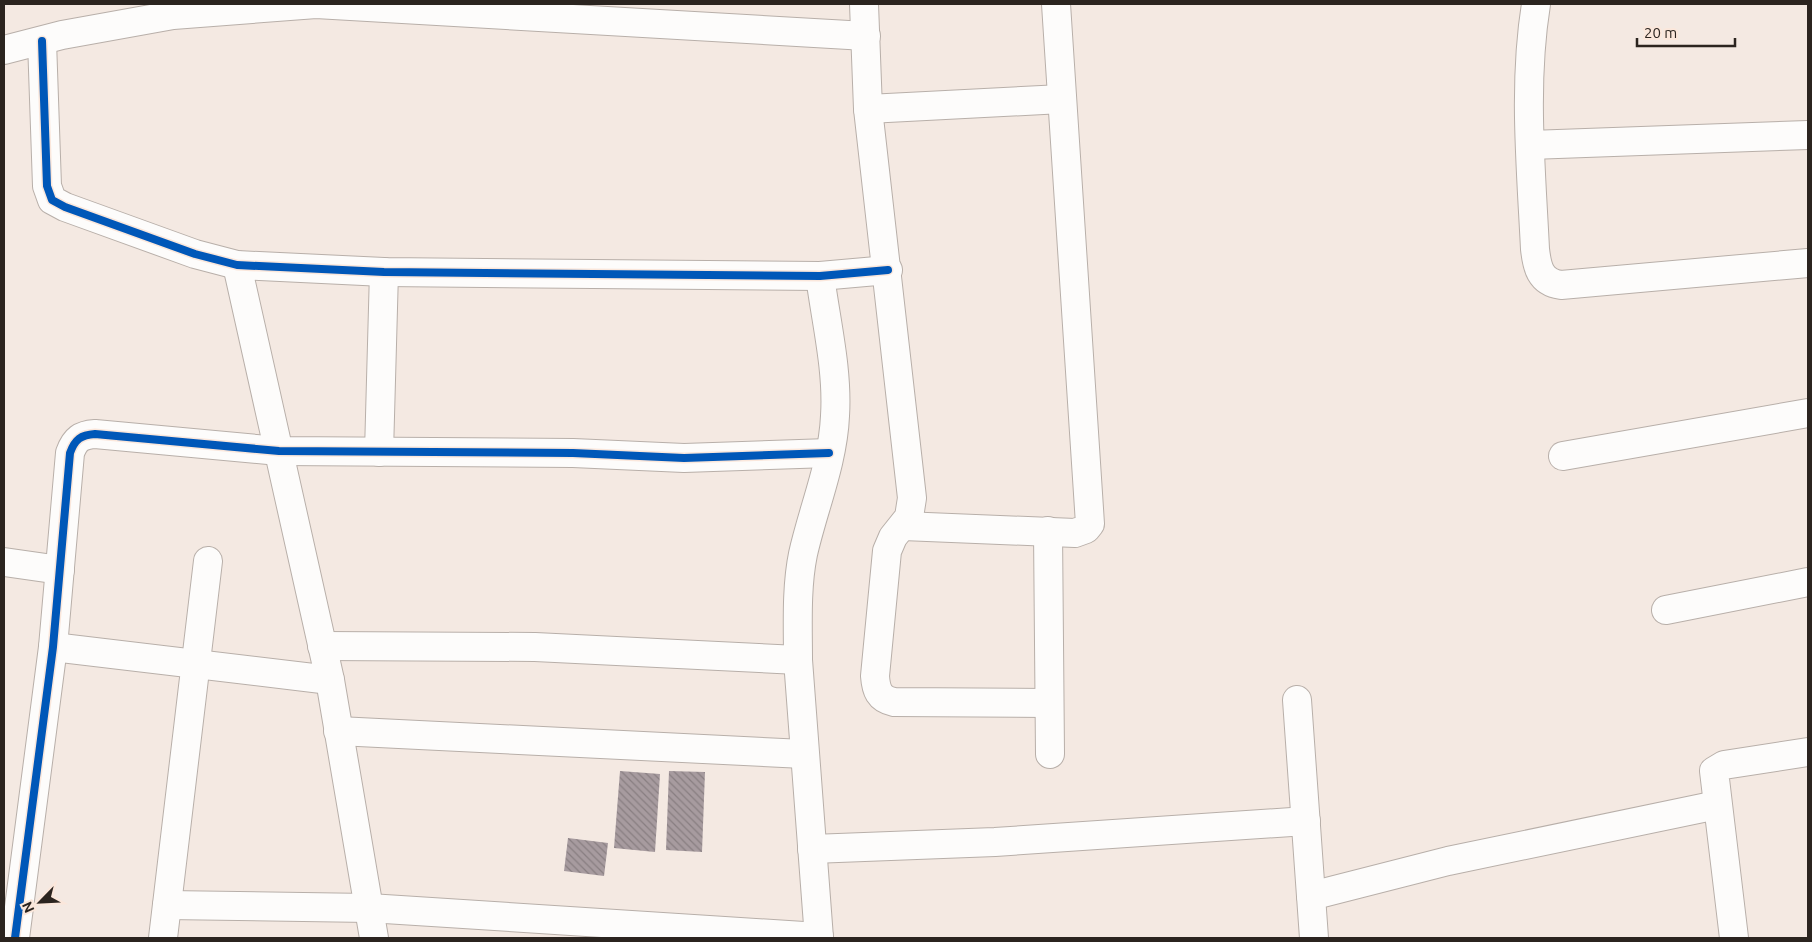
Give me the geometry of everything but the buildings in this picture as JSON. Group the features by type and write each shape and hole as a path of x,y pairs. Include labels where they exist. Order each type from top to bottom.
{"street":[{"path":"4,50 148,12 316,4 866,36"},
{"path":"864,4 868,109 888,270 912,498 909,517 894,537 887,551 875,676 877,690 880,696 894,702 1049,703"},
{"path":"903,526 1082,531 1090,524 1056,4"},
{"path":"1536,4 1530,41 1528,86 1536,261 1543,279 1550,284 1561,285 1808,264"},
{"path":"42,41 47,186 52,200 65,208 195,254 237,265 384,272 820,276 888,270"},
{"path":"868,109 1062,99"},
{"path":"1530,145 1808,135"},
{"path":"237,265 330,680 374,938"},
{"path":"379,452 384,272"},
{"path":"167,905 369,908 819,937 804,754 798,660 798,621 803,557 829,454 835,418 835,390 820,276"},
{"path":"1563,456 1808,413"},
{"path":"15,938 53,647 70,453 80,436 96,434 279,451 573,453 684,458 829,454"},
{"path":"1048,531 1050,754"},
{"path":"4,562 60,570"},
{"path":"163,938 208,562"},
{"path":"1666,610 1808,582"},
{"path":"322,646 535,647 798,660"},
{"path":"53,647 330,680"},
{"path":"1297,700 1314,938"},
{"path":"338,731 804,754"},
{"path":"1734,938 1713,776 1717,768 1808,752"},
{"path":"1311,896 1448,861 1717,805"},
{"path":"812,849 995,842 1306,821"}],"cycle path":[{"path":"42,41 47,186 52,200 65,207 195,254 237,265 384,272 820,276 888,270"},
{"path":"15,938 53,647 70,453 74,444 79,439 86,435 95,434 279,451 573,453 684,458 829,453"}]}
